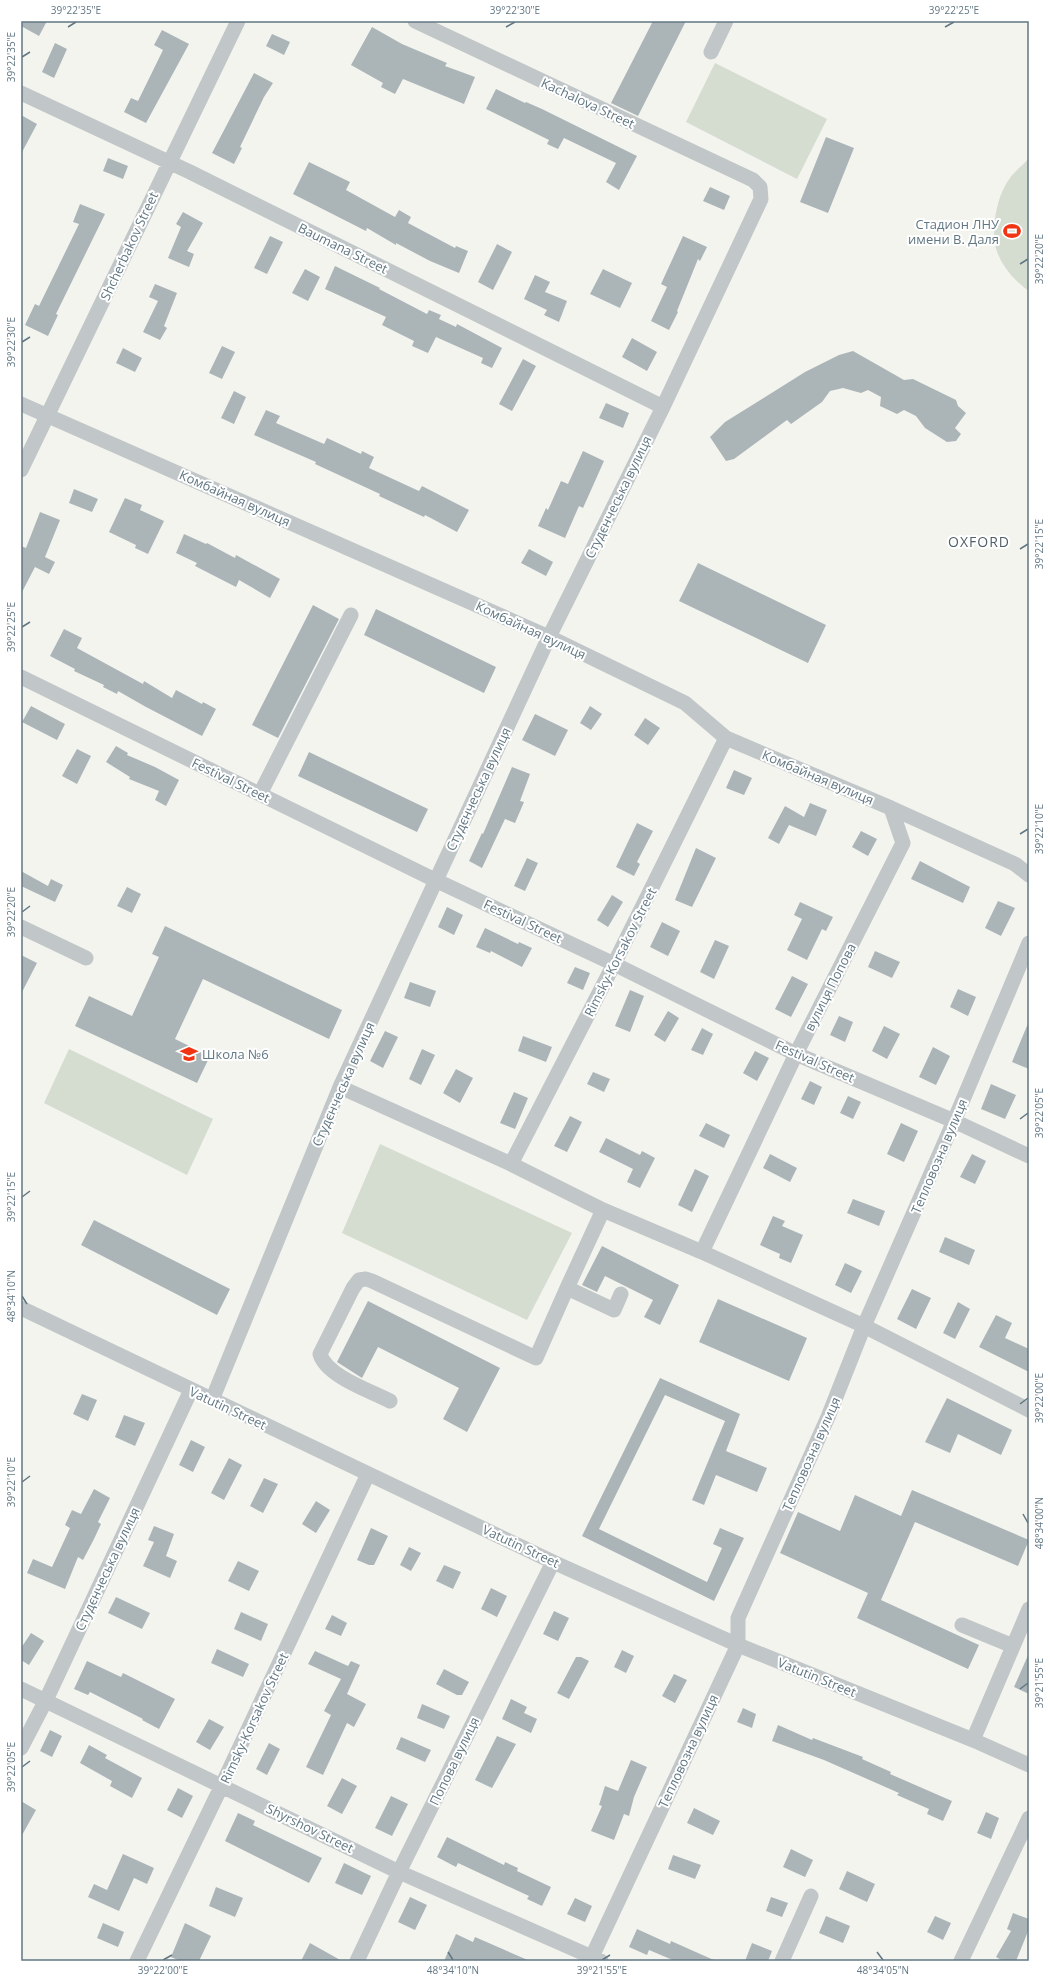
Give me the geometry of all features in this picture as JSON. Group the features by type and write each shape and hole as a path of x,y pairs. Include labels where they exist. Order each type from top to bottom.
{"street":[{"name":"Shcherbakov Street","path":"21,470 238,21"},
{"name":"Kachalova Street","path":"415,21 753,180 760,187"},
{"path":"711,52 726,21"},
{"name":"Baumana Street","path":"21,93 169,162 664,407"},
{"name":"Студєнчеська вулиця","path":"212,1400 340,1087 549,637 664,407 761,199 760,187"},
{"name":"Комбайная вулиця","path":"21,404 549,637 685,703 726,738 891,808 1015,864 1029,875"},
{"path":"260,794 351,615"},
{"name":"Festival Street","path":"21,677 435,880 614,964 796,1054 954,1121 1029,1156"},
{"name":"Rimsky-Korsakov Street","path":"511,1164 614,964 726,738"},
{"name":"вулиця Попова","path":"702,1252 796,1054 903,843 891,808"},
{"path":"21,927 86,958"},
{"name":"Тепловозна вулиця","path":"594,1960 738,1645 738,1618 828,1417 864,1326 954,1121 1029,943"},
{"path":"340,1087 511,1164 603,1210 702,1252 864,1326 1029,1410"},
{"path":"390,1401 337,1375 328,1368 322,1360 320,1354 353,1288 359,1280 372,1281 536,1358 603,1210"},
{"path":"567,1288 614,1310 621,1294"},
{"name":"Vatutin Street","path":"21,1308 553,1562 738,1645 973,1740 1029,1765"},
{"name":"Студєнчеська вулиця","path":"21,1748 46,1700 191,1390"},
{"name":"Rimsky-Korsakov Street","path":"137,1961 222,1785 368,1474"},
{"name":"Попова вулиця","path":"357,1961 399,1872 553,1562"},
{"path":"973,1740 1029,1609"},
{"path":"962,1625 1013,1646"},
{"name":"Shyrshov Street","path":"21,1689 399,1872 594,1960"},
{"path":"961,1961 1029,1818"},
{"path":"782,1961 812,1896"}],"shaded area":[{"path":"715,63 827,119 797,179 686,122"},
{"name":"Стадион ЛНУ имени В. Даля","path":"1029,158 1029,291 1012,276 999,258 995,244 994,228 996,210 1006,185 1012,175"},
{"path":"69,1049 213,1119 187,1175 44,1103"},
{"path":"380,1144 572,1233 527,1320 342,1233"}],"building":[{"path":"21,21 47,21 39,36 21,26"},
{"path":"653,21 686,21 638,116 611,103"},
{"path":"372,27 402,44 447,63 445,66 475,77 464,104 403,79 395,94 381,87 383,83 351,65"},
{"path":"162,30 189,44 146,123 124,112 131,98 138,101 163,50 154,45"},
{"path":"272,34 290,42 284,55 266,46"},
{"path":"55,43 67,49 54,78 42,72"},
{"path":"254,73 273,83 264,97 240,147 242,148 234,164 212,153"},
{"path":"496,89 525,103 526,102 542,109 637,156 619,190 606,182 616,163 564,138 558,149 547,144 549,140 486,109"},
{"path":"21,115 37,124 21,154"},
{"path":"826,137 854,148 828,213 800,202"},
{"path":"108,158 128,166 123,179 103,171"},
{"path":"309,162 350,182 346,190 395,217 399,210 411,217 408,223 455,248 456,246 468,251 459,273 430,261 396,243 396,245 367,228 366,231 293,194"},
{"path":"710,187 730,196 724,210 703,201"},
{"path":"80,204 105,214 56,314 58,315 48,336 25,325 35,304 39,306 79,224 73,222"},
{"path":"183,212 203,223 187,251 194,254 189,267 168,258 181,227 176,224"},
{"path":"270,236 283,242 267,274 254,268"},
{"path":"683,236 707,247 700,261 698,259 677,311 678,312 669,330 651,321 667,287 661,284"},
{"path":"497,244 512,252 493,290 478,282"},
{"path":"335,266 380,288 379,289 427,314 429,310 441,315 439,319 456,327 457,324 502,348 492,368 481,363 483,358 436,337 428,353 412,346 414,341 382,325 386,317 325,289"},
{"path":"305,269 320,277 308,301 292,293"},
{"path":"603,269 632,283 620,308 590,294"},
{"path":"535,275 550,282 545,292 567,301 559,322 544,315 547,310 524,299"},
{"path":"155,284 177,293 164,326 167,328 160,340 143,332 158,301 149,297"},
{"path":"632,338 657,352 647,371 622,357"},
{"path":"222,346 235,352 222,379 209,373"},
{"path":"123,348 142,358 135,372 116,363"},
{"path":"853,351 904,380 913,379 956,400 958,406 966,413 955,428 961,434 956,441 947,442 925,428 916,416 904,410 897,414 880,406 881,397 868,390 861,393 843,388 830,391 822,402 791,424 787,420 734,459 726,461 710,437 725,422 805,372 839,355"},
{"path":"523,359 536,366 512,411 499,404"},
{"path":"234,391 246,397 234,424 221,418"},
{"path":"606,403 629,413 623,428 599,418"},
{"path":"266,410 280,416 276,423 324,444 327,438 361,454 362,451 374,457 369,468 419,491 422,486 469,510 457,532 425,515 424,517 379,496 380,494 315,464 316,462 254,435"},
{"path":"583,451 604,461 583,508 579,506 565,538 538,526 546,508 548,510 561,481 568,484"},
{"path":"74,489 98,499 92,512 69,503"},
{"path":"125,498 142,505 140,510 164,521 148,554 135,548 136,545 109,532"},
{"path":"40,512 60,520 45,557 55,562 49,574 35,567 21,594 21,546 26,548"},
{"path":"184,534 206,544 207,543 235,558 236,555 280,579 270,598 239,580 236,587 195,566 197,563 176,553"},
{"path":"529,549 553,562 546,576 521,563"},
{"path":"698,563 826,625 808,663 679,601"},
{"path":"313,605 339,619 278,738 252,725"},
{"path":"376,609 496,667 484,693 364,635"},
{"path":"64,629 82,638 77,648 143,684 144,681 172,698 176,690 202,704 203,702 216,709 202,736 118,691 117,694 103,687 104,685 74,671 75,669 50,656"},
{"path":"31,706 65,724 57,740 22,722"},
{"path":"590,706 602,714 591,730 580,723"},
{"path":"535,714 568,730 555,756 522,740"},
{"path":"645,718 660,728 648,745 634,735"},
{"path":"116,746 128,753 127,755 155,767 179,780 166,806 155,800 159,791 129,779 130,777 106,762"},
{"path":"77,749 91,756 77,784 62,776"},
{"path":"309,752 428,809 417,832 298,776"},
{"path":"512,767 530,774 520,801 524,802 515,823 505,819 482,868 469,861 482,833 483,834"},
{"path":"734,770 752,778 744,795 726,788"},
{"path":"810,803 827,810 816,836 789,825 779,844 768,838 785,806 804,817"},
{"path":"637,823 653,831 637,862 640,864 634,876 616,867"},
{"path":"861,831 877,839 868,856 852,847"},
{"path":"696,848 716,858 692,907 675,900"},
{"path":"527,858 538,863 525,891 514,886"},
{"path":"920,861 970,887 963,903 911,879"},
{"path":"21,871 48,886 51,879 63,885 55,902 21,886"},
{"path":"127,887 141,894 132,913 117,906"},
{"path":"612,895 623,902 608,927 597,920"},
{"path":"998,901 1015,908 1001,936 985,928"},
{"path":"800,902 833,917 826,931 822,929 807,960 787,950 802,919 794,915"},
{"path":"447,907 463,915 454,935 438,927"},
{"path":"662,922 680,931 668,956 650,947"},
{"path":"165,926 342,1010 329,1039 203,979 175,1039 210,1056 197,1083 75,1026 89,996 132,1016 159,957 152,954"},
{"path":"485,928 518,944 519,942 532,948 522,967 491,951 490,953 476,947"},
{"path":"715,940 729,946 714,979 700,972"},
{"path":"875,951 900,962 892,978 868,967"},
{"path":"21,955 37,963 21,994"},
{"path":"575,967 590,973 583,990 567,983"},
{"path":"792,976 808,984 791,1017 775,1009"},
{"path":"410,982 436,991 430,1007 404,998"},
{"path":"958,989 976,997 968,1016 950,1007"},
{"path":"630,990 644,996 630,1032 615,1026"},
{"path":"668,1011 679,1018 665,1042 654,1035"},
{"path":"839,1016 853,1022 845,1042 830,1035"},
{"path":"1029,1021 1029,1069 1012,1062"},
{"path":"884,1026 900,1034 887,1059 872,1051"},
{"path":"702,1028 713,1034 703,1055 691,1050"},
{"path":"385,1031 398,1037 383,1068 370,1061"},
{"path":"523,1036 552,1047 546,1062 518,1051"},
{"path":"933,1047 950,1056 936,1085 919,1077"},
{"path":"422,1049 435,1055 421,1085 409,1079"},
{"path":"755,1051 769,1058 757,1081 743,1073"},
{"path":"456,1069 473,1078 460,1103 443,1093"},
{"path":"593,1072 610,1079 604,1092 587,1084"},
{"path":"810,1081 822,1087 814,1105 801,1099"},
{"path":"991,1084 1016,1095 1005,1119 981,1109"},
{"path":"514,1092 528,1098 515,1129 500,1123"},
{"path":"848,1096 861,1102 853,1119 840,1113"},
{"path":"570,1116 582,1122 567,1152 554,1146"},
{"path":"706,1123 730,1135 724,1148 699,1136"},
{"path":"901,1123 918,1131 904,1162 887,1154"},
{"path":"606,1138 640,1155 642,1151 655,1158 640,1188 627,1182 633,1169 599,1152"},
{"path":"770,1154 797,1168 790,1182 763,1168"},
{"path":"972,1154 986,1161 975,1184 960,1177"},
{"path":"695,1169 709,1176 692,1212 678,1205"},
{"path":"853,1199 885,1211 879,1226 847,1213"},
{"path":"773,1216 785,1221 782,1226 803,1235 791,1263 779,1258 780,1254 760,1245"},
{"path":"94,1220 230,1289 217,1315 81,1245"},
{"path":"945,1237 975,1250 969,1265 939,1252"},
{"path":"602,1246 679,1285 660,1325 644,1317 653,1300 605,1276 597,1292 582,1285"},
{"path":"845,1263 862,1271 851,1293 835,1285"},
{"path":"912,1289 931,1298 916,1329 897,1319"},
{"path":"718,1299 807,1338 789,1381 699,1342"},
{"path":"368,1301 500,1368 467,1432 443,1419 459,1388 378,1347 362,1378 337,1362"},
{"path":"958,1302 970,1309 955,1339 943,1333"},
{"path":"996,1315 1012,1323 1005,1338 1029,1349 1029,1372 979,1347"},
{"path":"660,1378 740,1414 726,1451 767,1468 757,1492 716,1475 704,1505 692,1500 725,1421 665,1395 599,1529 707,1582 722,1548 713,1544 720,1528 744,1538 714,1601 582,1536"},
{"path":"82,1394 97,1400 88,1421 73,1414"},
{"path":"947,1398 1012,1430 1001,1455 958,1434 950,1453 925,1442"},
{"path":"124,1415 145,1423 135,1446 115,1437"},
{"path":"191,1440 205,1447 193,1472 179,1465"},
{"path":"229,1458 242,1465 224,1500 211,1493"},
{"path":"264,1478 278,1484 263,1513 250,1506"},
{"path":"94,1489 110,1498 98,1522 101,1524 94,1539 83,1560 78,1557 65,1589 27,1573 33,1559 52,1567 70,1528 65,1525 72,1510 81,1514"},
{"path":"912,1490 1029,1540 1018,1566 915,1522 881,1600 979,1645 968,1669 857,1618 868,1593 780,1553 798,1512 840,1531 855,1495 901,1516"},
{"path":"316,1501 330,1510 316,1533 302,1524"},
{"path":"154,1526 174,1534 166,1556 177,1561 170,1578 143,1566 154,1542 148,1540"},
{"path":"371,1528 388,1536 374,1565 369,1565 357,1560"},
{"path":"409,1547 421,1553 411,1571 400,1565"},
{"path":"238,1561 259,1571 249,1591 228,1581"},
{"path":"444,1565 461,1572 453,1589 436,1581"},
{"path":"491,1588 507,1596 497,1617 481,1609"},
{"path":"116,1597 150,1613 142,1629 108,1613"},
{"path":"554,1611 569,1618 558,1641 543,1634"},
{"path":"241,1612 268,1624 261,1641 234,1629"},
{"path":"332,1615 347,1623 341,1636 325,1629"},
{"path":"31,1633 44,1641 29,1665 21,1660 21,1648"},
{"path":"217,1649 249,1664 243,1677 211,1663"},
{"path":"622,1650 634,1656 626,1673 614,1667"},
{"path":"315,1651 348,1666 351,1661 360,1665 347,1694 366,1704 354,1727 347,1723 323,1775 306,1767 331,1715 324,1711 341,1679 308,1664"},
{"path":"1029,1653 1029,1694 1014,1687"},
{"path":"576,1657 581,1657 589,1661 569,1699 557,1693"},
{"path":"87,1661 121,1677 123,1673 175,1699 159,1729 142,1720 143,1719 90,1692 88,1695 74,1689"},
{"path":"444,1669 469,1682 462,1695 457,1695 436,1684"},
{"path":"674,1674 687,1680 675,1703 662,1696"},
{"path":"511,1699 527,1707 524,1713 537,1719 531,1733 502,1719"},
{"path":"422,1704 450,1716 444,1729 417,1718"},
{"path":"743,1708 756,1714 752,1728 737,1722"},
{"path":"209,1719 224,1727 210,1750 196,1742"},
{"path":"778,1725 812,1740 813,1738 863,1757 862,1759 891,1772 890,1774 952,1801 943,1821 927,1814 929,1809 897,1795 899,1793 824,1760 772,1741"},
{"path":"50,1730 62,1736 52,1757 40,1751"},
{"path":"497,1736 516,1744 492,1788 475,1780"},
{"path":"401,1737 431,1750 425,1762 396,1749"},
{"path":"269,1743 280,1749 267,1775 256,1769"},
{"path":"89,1745 107,1755 105,1758 142,1778 132,1798 110,1786 112,1781 80,1763"},
{"path":"631,1760 647,1767 634,1797 629,1816 624,1814 614,1840 591,1831 602,1806 599,1805 605,1786 618,1791"},
{"path":"342,1778 357,1786 342,1814 327,1806"},
{"path":"178,1788 193,1796 182,1818 167,1810"},
{"path":"391,1796 408,1804 392,1836 375,1828"},
{"path":"21,1801 36,1810 21,1837"},
{"path":"694,1808 720,1821 713,1835 687,1823"},
{"path":"986,1812 999,1818 991,1839 977,1833"},
{"path":"238,1813 255,1821 253,1825 322,1858 309,1883 225,1841"},
{"path":"447,1837 504,1865 505,1862 518,1868 517,1871 551,1887 542,1906 527,1899 529,1896 458,1863 456,1867 437,1857"},
{"path":"791,1849 813,1860 805,1877 783,1867"},
{"path":"123,1854 154,1868 147,1884 134,1878 119,1911 88,1897 94,1884 107,1890"},
{"path":"673,1855 701,1865 695,1879 668,1869"},
{"path":"344,1863 371,1876 362,1895 335,1883"},
{"path":"847,1871 875,1884 867,1902 839,1889"},
{"path":"216,1887 243,1898 235,1917 209,1906"},
{"path":"410,1897 427,1905 415,1930 398,1922"},
{"path":"771,1897 788,1903 782,1917 766,1911"},
{"path":"575,1898 592,1906 585,1922 567,1914"},
{"path":"1013,1913 1029,1919 1029,1929 1016,1961 1003,1961 996,1957 1011,1931 1007,1929"},
{"path":"826,1916 850,1926 843,1943 819,1933"},
{"path":"935,1916 951,1923 943,1940 927,1932"},
{"path":"103,1923 124,1932 118,1947 97,1938"},
{"path":"185,1923 211,1936 199,1961 180,1961 171,1957"},
{"path":"637,1929 670,1944 671,1941 716,1961 675,1961 649,1950 647,1955 629,1947"},
{"path":"456,1934 473,1942 475,1937 530,1961 444,1961"},
{"path":"310,1943 342,1961 301,1961"},
{"path":"752,1943 772,1951 768,1961 745,1961"}],"place":[{"name":"Стадион ЛНУ имени В. Даля","path":"1012,231"},
{"name":"Школа №6","path":"189,1054"}],"district":[{"name":"OXFORD","path":"979,541"}]}
